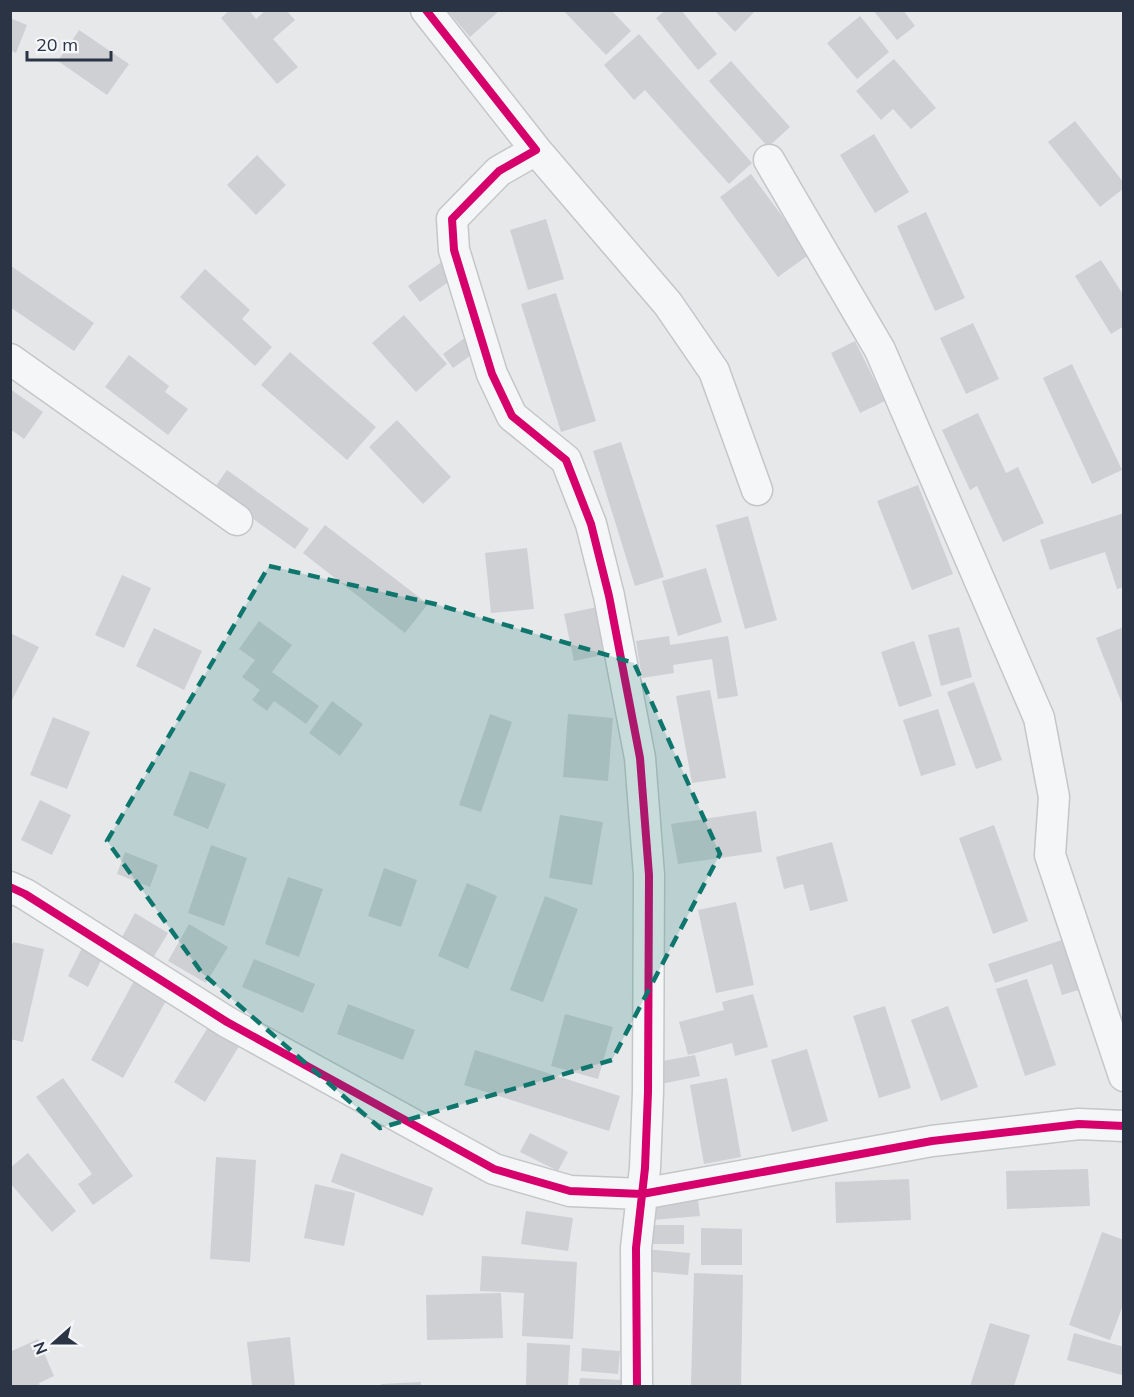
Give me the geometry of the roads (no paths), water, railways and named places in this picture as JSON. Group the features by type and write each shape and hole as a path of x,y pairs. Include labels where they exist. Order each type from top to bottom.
{"street":[{"path":"426,10 536,150 668,304 714,371 757,490"},
{"path":"536,150 499,171 452,219 454,250 492,374 512,416 566,460 591,524 609,596 640,758 649,875 648,1092 642,1194 636,1248 637,1386"},
{"path":"769,160 880,350 1039,718 1054,797 1050,855 1124,1076"},
{"path":"10,359 237,520"},
{"path":"10,887 25,894 227,1022 494,1169 570,1191 642,1194 932,1141 1079,1124 1124,1126"}]}
